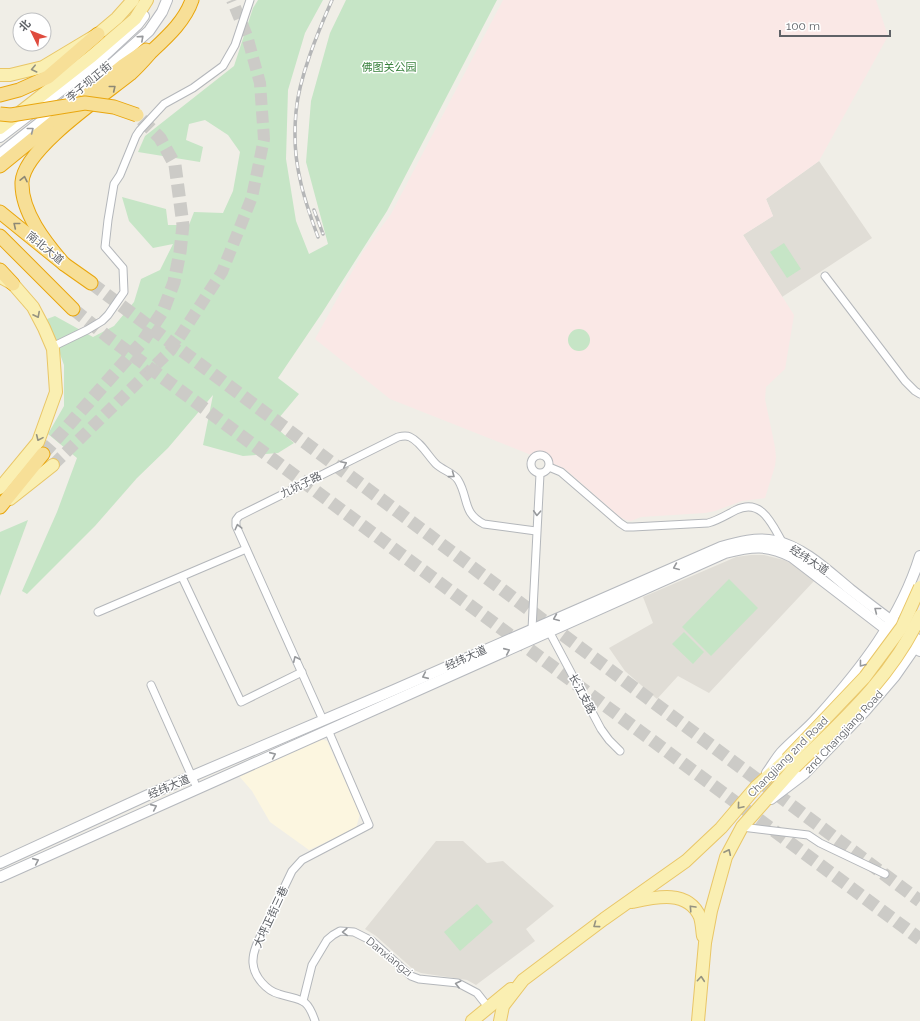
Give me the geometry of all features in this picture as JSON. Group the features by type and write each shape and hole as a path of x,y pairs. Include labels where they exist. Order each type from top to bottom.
{"highway":[{"path":"64,264 44,242 24,199 22,180 29,165 38,151 51,137 131,73 174,29 188,10 192,0"},
{"path":"0,166 124,65 174,29"},
{"path":"0,95 20,90 48,77 98,34"},
{"path":"0,114 11,115 84,103 114,107 137,115"},
{"name":"南北大道","path":"0,212 64,264 91,283"},
{"name":"南北大道","path":"0,236 73,309"},
{"path":"0,243 28,263"},
{"path":"0,270 13,284"},
{"path":"0,507 43,454"}],"main road":[{"path":"0,75 10,75 44,67 98,34 117,18 133,0"},
{"path":"0,128 92,56 135,19 146,0"},
{"name":"李子坝正街","path":"0,137 93,66 138,24 153,0"},
{"name":"李子坝正街","path":"0,154 95,79 149,31 162,12 167,0"},
{"path":"0,277 13,284 33,307 52,348 56,392 38,442 0,488"},
{"path":"0,507 53,465"},
{"name":"经纬大道","path":"0,863 148,795 193,777 721,547 738,542 774,540 808,556 889,626"},
{"name":"经纬大道","path":"0,877 725,553 757,546 782,551 889,626 919,644"},
{"path":"756,787 782,753 818,718 849,681 889,626 906,593 920,556"},
{"name":"Changjiang 2nd Road","path":"699,1020 705,943 711,911 726,857 742,827 755,812 791,763 865,677 902,627 920,587"},
{"path":"906,593 905,602 908,609 912,614 920,617"},
{"name":"Changjiang 2nd Road","path":"500,1021 504,1006 523,980 681,865 721,828 756,787 791,763 861,701 882,677 899,654 920,617"},
{"name":"2nd Changjiang Road","path":"755,812 804,774 865,711 895,676 919,644"},
{"name":"Changjiang 2nd Road","path":"628,903 658,897 683,899 693,907 700,918 705,943"},
{"path":"472,1021 523,980"}],"street":[{"path":"52,348 102,321 124,292 123,268 105,247 114,184 120,175 133,142 140,130 164,104 193,88 223,66 235,45 250,0"},
{"path":"825,276 905,381 920,394"},
{"name":"九坑子路","path":"323,720 236,526 236,520 239,516 398,437 406,436 411,437 416,441 436,464 458,480 468,510 471,516 476,520 484,524 536,531"},
{"path":"535,456 544,456 548,460 549,467 545,472 540,474 534,472 531,467 531,461 535,456"},
{"path":"549,467 561,472 626,527 708,523 735,510 748,506 754,507 766,516 792,557"},
{"path":"532,629 540,474"},
{"path":"98,612 246,549"},
{"path":"182,576 241,702 302,672"},
{"name":"长江支路","path":"550,632 601,729 620,751"},
{"path":"151,685 198,788"},
{"name":"大坪正街三巷","path":"303,1000 277,994 267,987 256,974 253,964 257,946 292,871 297,865 309,855 369,825 328,730"},
{"path":"742,827 808,835 820,843 885,874"},
{"name":"Danxiangzi","path":"303,1000 312,965 327,940 340,931 354,932 372,941 411,976 419,979 458,983 477,993 488,1007"},
{"path":"303,1000 310,1008 315,1021"}],"shaded area":[{"path":"503,0 876,0 888,36 819,161 766,199 773,216 743,235 794,315 785,369 766,387 765,399 776,457 775,466 765,498 742,501 705,513 641,517 631,521 626,520 620,517 564,468 390,399 315,339 363,252 391,214"},
{"path":"819,161 872,238 782,297 743,235 773,216 766,199"},
{"path":"764,555 784,560 793,564 814,581 709,693 678,676 657,699 625,671 609,648 653,623 643,597 736,557"},
{"path":"321,739 327,741 360,814 356,828 309,850 270,822 252,791 239,776"},
{"path":"436,841 463,841 487,863 503,861 554,906 526,929 535,941 476,985 467,980 421,973 414,970 376,936 365,929"}],"green space":[{"name":"佛图关公园","path":"258,0 323,0 305,33 288,90 286,159 296,221 309,254 328,244 306,162 311,101 330,33 346,0 497,0 387,211 322,313 278,378 299,394 273,425 294,443 278,453 243,456 203,445 213,395 168,448 137,478 95,526 27,594 22,591 57,512 77,458 48,434 64,406 64,365 47,319 55,316 93,337 114,326 134,302 141,279 160,270 173,244 153,248 129,221 122,197 166,209 168,225 189,225 194,212 223,213 233,191 240,152 228,135 205,120 189,124 186,140 203,147 200,162 138,152 145,136 234,66 253,8"},
{"path":"784,243 801,269 787,278 770,252"},
{"path":"579,329 587,332 590,340 587,348 579,351 571,348 568,340 571,332"},
{"path":"28,520 0,596 0,532"},
{"path":"729,579 758,608 711,656 682,627"},
{"path":"684,632 704,652 693,664 672,644"},
{"path":"477,904 493,922 460,951 444,932"}],"tunnel":[{"path":"53,465 171,350 222,272 252,197 264,139 260,83 247,36 232,0"},
{"path":"43,454 143,341 163,311 174,282 180,252 183,225 175,165 160,138 137,115"},
{"path":"91,283 920,901"},
{"path":"73,309 108,337 920,939"}],"railway":[{"path":"318,237 298,171 295,146 295,120 298,98 305,70 315,40 332,0"},
{"path":"314,210 323,234"}]}
